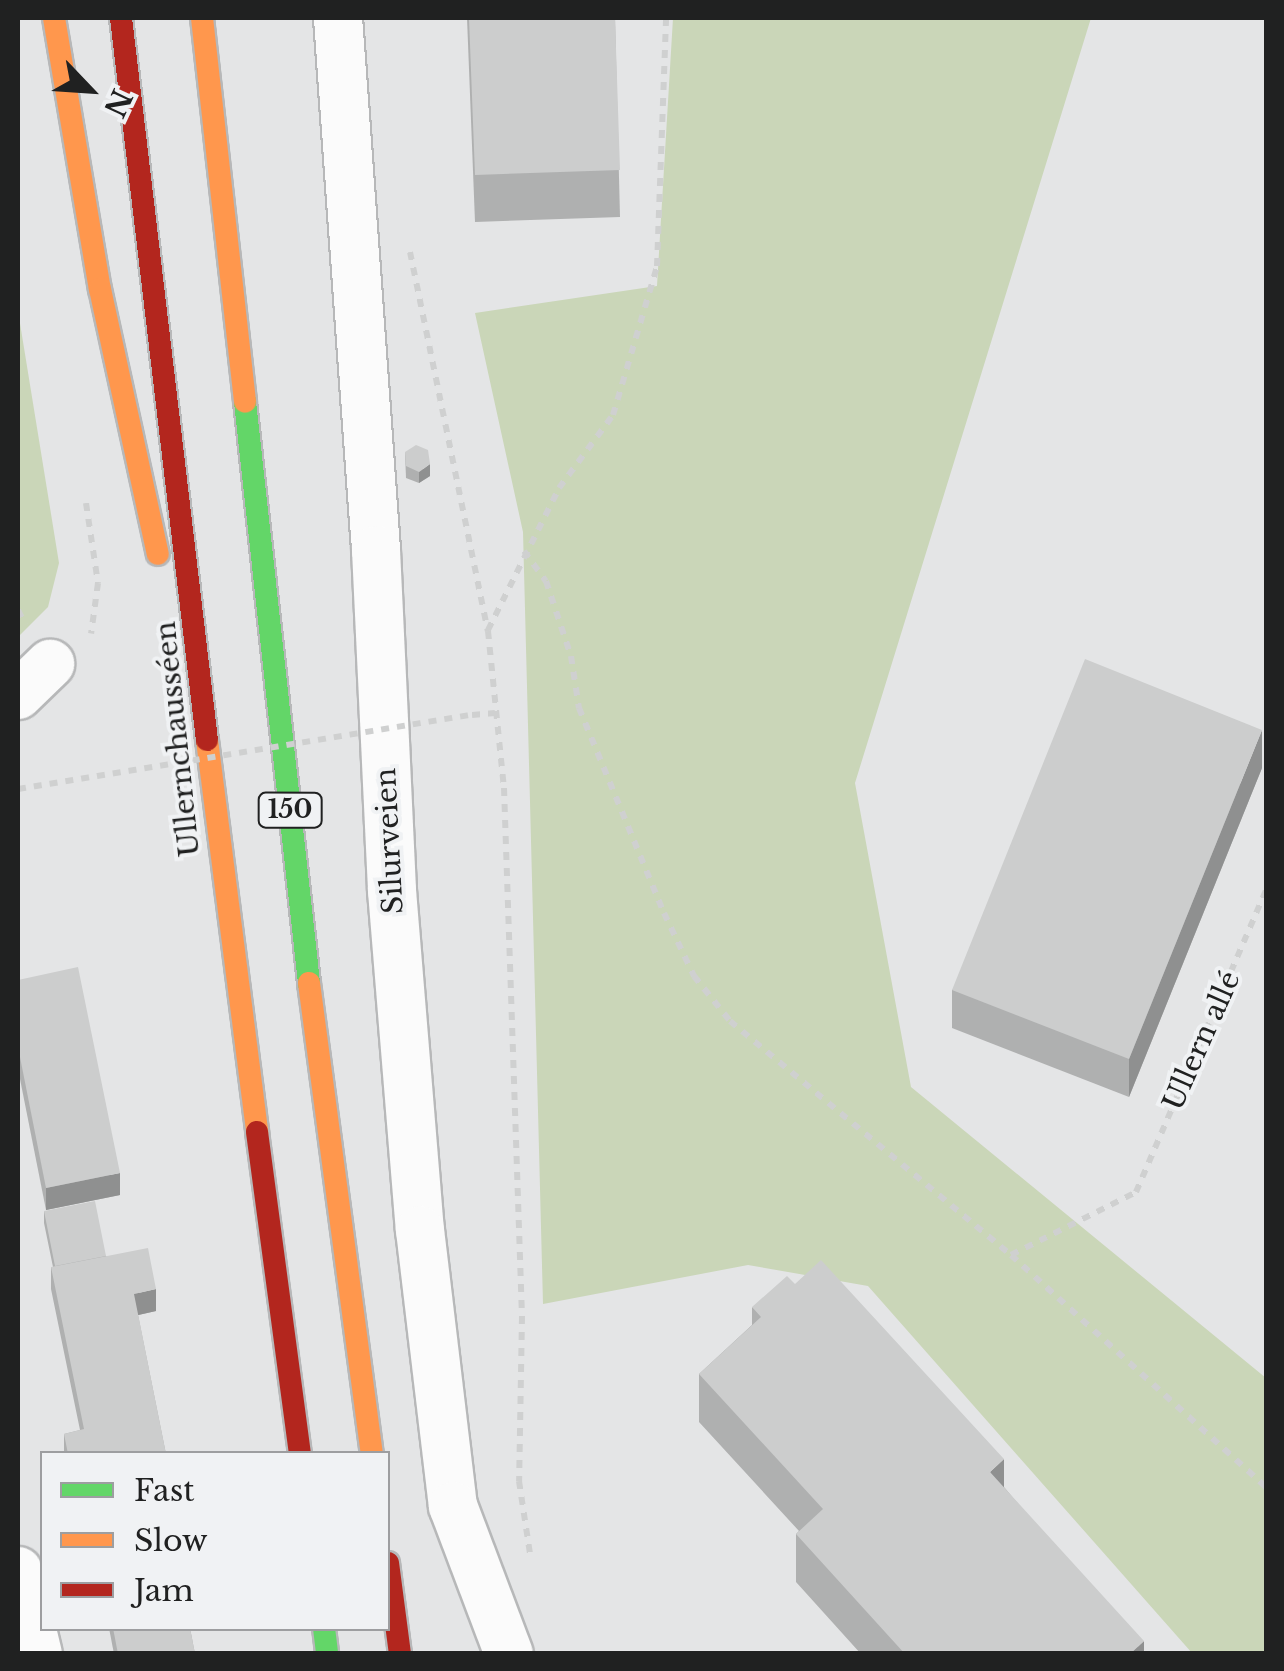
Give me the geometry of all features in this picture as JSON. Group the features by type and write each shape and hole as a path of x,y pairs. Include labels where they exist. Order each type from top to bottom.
{"highway":[{"path":"54,18 100,290 215,818"},
{"name":"Ullernchausséen","path":"121,18 162,319 215,818 300,1451"},
{"name":"150","path":"202,18 318,1070 372,1451"},
{"path":"218,166 220,18"},
{"path":"390,1578 400,1654"}],"street":[{"name":"Silurveien","path":"338,18 376,550 392,891 422,1248 454,1506 510,1654"},
{"path":"18,1571 38,1654"}],"path":[{"path":"488,631 524,551 613,415 657,266 666,18"},
{"path":"407,236 488,631 504,788 521,1296 519,1481 532,1572"},
{"path":"524,551 546,581 571,656 579,708 694,976 730,1021 1012,1255 1266,1487"},
{"path":"18,789 495,713"},
{"name":"Ullern allé","path":"1012,1255 1136,1192 1266,890"}],"green space":[{"path":"673,18 1091,18 855,783 911,1087 1266,1378 1266,1653 1192,1653 868,1286 748,1265 543,1304 523,532 475,313 657,286"},
{"path":"18,311 59,563 48,607 18,637"}],"building":[{"path":"469,18 615,18 620,170 475,175"},
{"path":"416,445 428,450 430,464 419,472 406,466 405,452"},
{"path":"1085,659 1262,730 1129,1059 952,990"},
{"path":"78,967 120,1173 46,1188 18,1047 18,980"},
{"path":"95,1201 106,1256 55,1266 44,1211"},
{"path":"148,1248 156,1289 134,1294 165,1451 67,1451 64,1434 84,1429 51,1267"},
{"path":"821,1260 1004,1459 990,1472 1144,1641 1130,1654 905,1654 796,1534 823,1509 699,1374 761,1317 752,1307 787,1276 795,1284"},
{"path":"114,1631 191,1631 195,1654 118,1654"}],"traffic: fast":[{"path":"245,402 309,983"},
{"path":"324,1631 327,1654"}],"traffic: slow":[{"path":"54,18 100,289 158,554"},
{"path":"202,18 245,402"},
{"path":"207,740 257,1132"},
{"path":"309,983 372,1451"}],"traffic: jam":[{"path":"121,18 207,740"},
{"path":"257,1132 300,1451"},
{"path":"390,1578 400,1654"}]}
